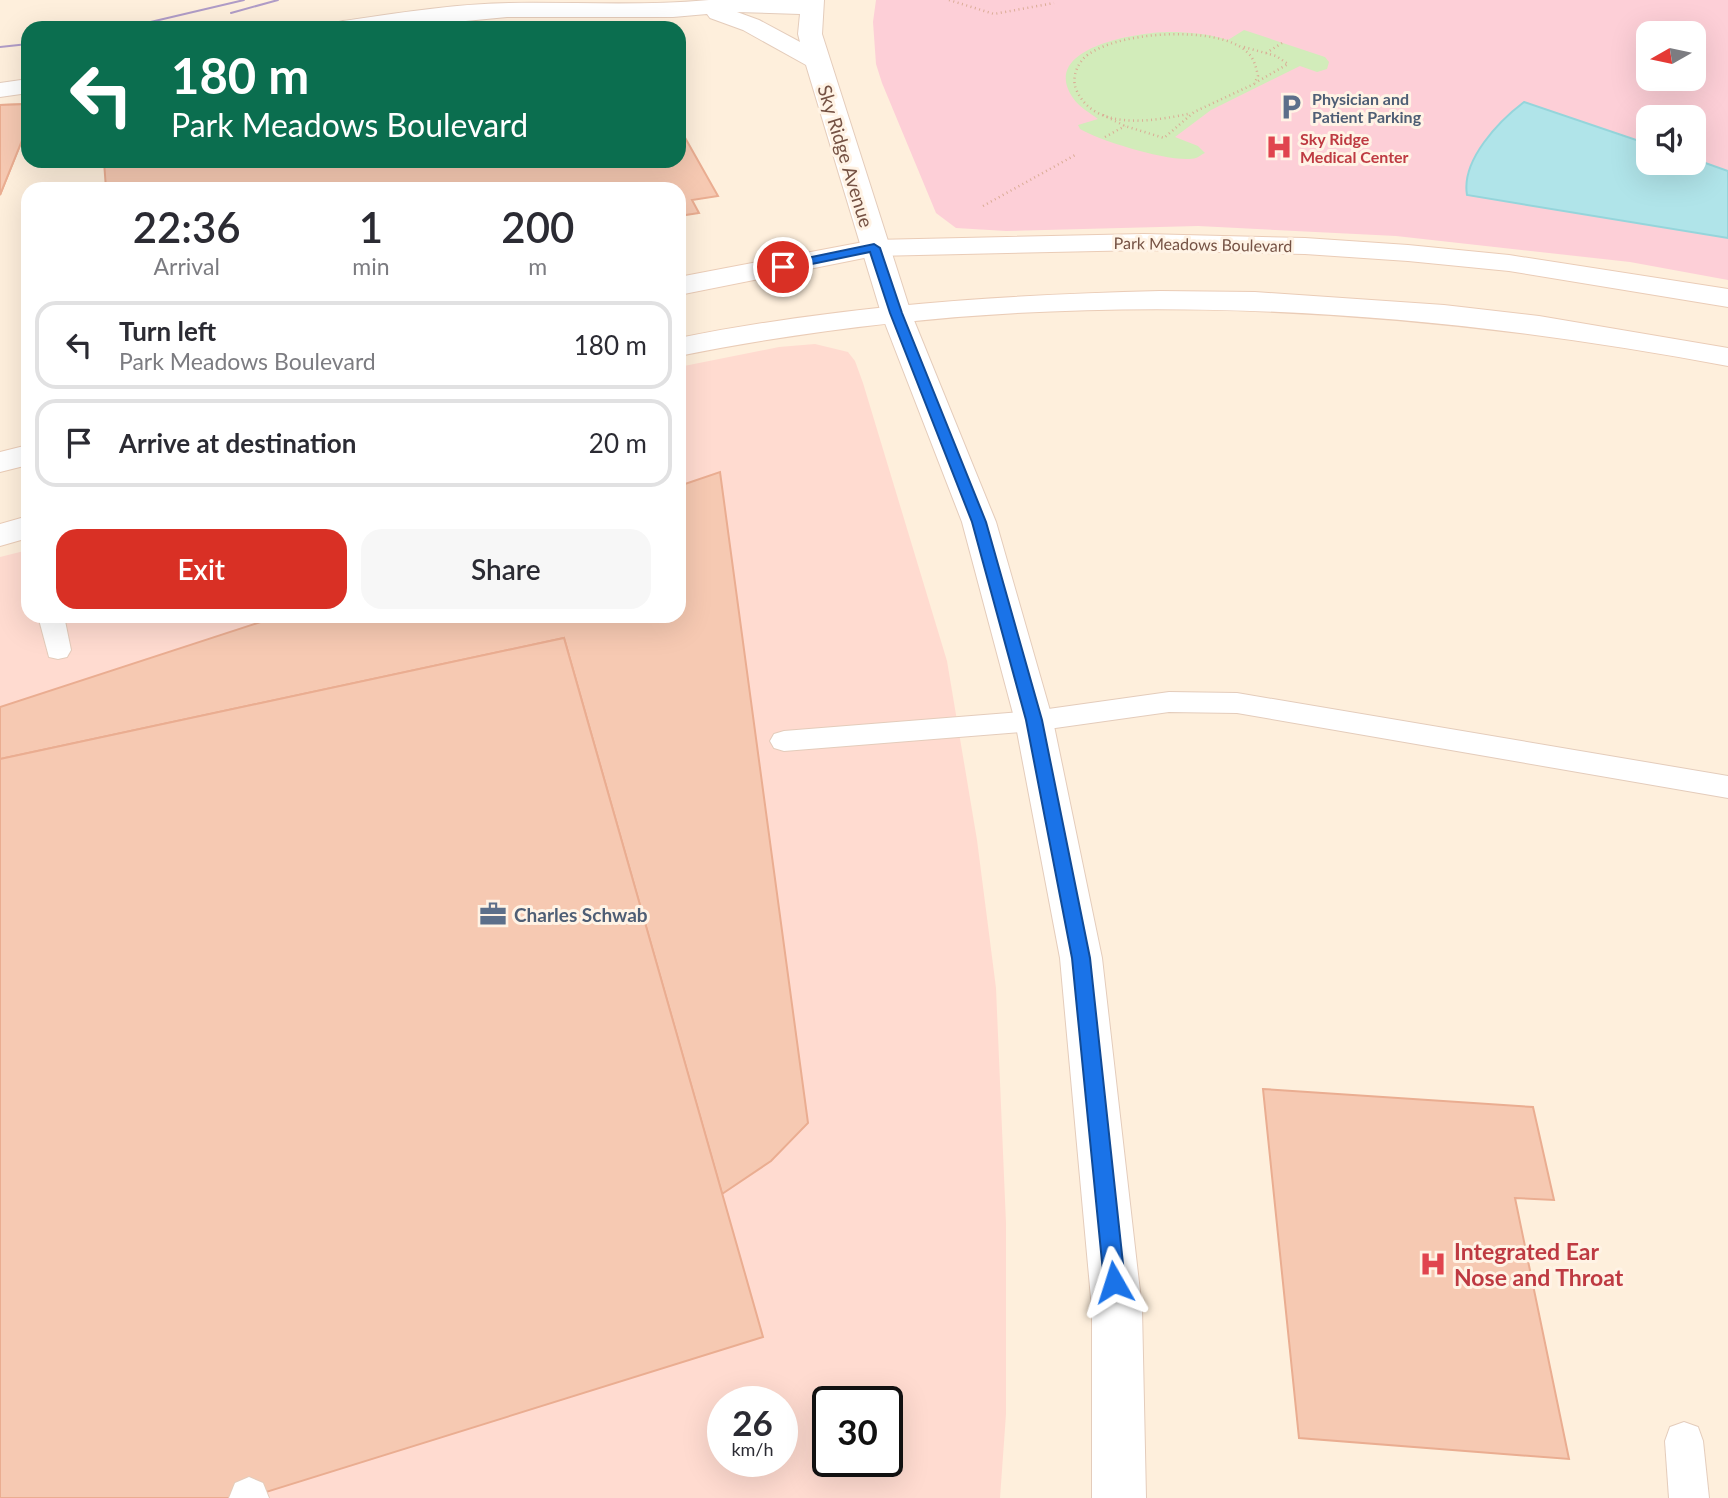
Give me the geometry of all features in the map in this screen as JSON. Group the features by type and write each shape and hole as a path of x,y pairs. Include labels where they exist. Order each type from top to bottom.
{"street":[{"path":"458,21 571,9 706,9 731,5 812,4"},
{"name":"Sky Ridge Avenue","path":"812,4 810,34 874,248 896,313 979,522 1034,720 1081,958 1117,1309 1119,1498"},
{"path":"706,9 751,25 817,61"},
{"path":"0,90 21,87"},
{"name":"Park Meadows Boulevard","path":"686,285 874,248 1144,242 1305,246 1509,263 1728,298"},
{"path":"686,346 779,328 896,313 1075,300 1156,298 1313,302 1511,319 1629,337 1728,357"},
{"path":"0,462 21,457"},
{"path":"0,535 21,529"}],"lane":[{"path":"52,623 58,650"},
{"path":"784,741 1034,720 1169,702 1237,703 1728,788"},
{"path":"1684,1441 1689,1498"}],"path":[{"path":"949,0 994,14 1054,3"},
{"path":"1154,35 1189,36 1231,43 1265,53 1285,60 1288,64 1254,84 1210,101 1188,114 1164,138 1125,126 1103,115 1083,100 1074,83 1079,65 1086,56 1115,42 1154,35"},
{"path":"1231,43 1251,56 1258,76 1254,84"},
{"path":"1265,53 1282,43"},
{"path":"1103,115 1137,120 1188,114"},
{"path":"1105,137 1125,126"},
{"path":"978,209 1077,154"}],"shaded area":[{"name":"Sky Ridge Medical Center","path":"876,0 1728,0 1728,280 1630,262 1396,236 1198,226 1006,231 956,228 936,213 876,64 873,22"},
{"name":"Charles Schwab","path":"815,344 848,352 855,361 863,383 947,661 977,840 996,988 1006,1223 1006,1414 1000,1498 0,1498 0,557 21,552 21,623 686,623 686,366 779,347"}],"green space":[{"path":"1244,30 1325,57 1329,62 1327,69 1317,72 1300,66 1211,110 1175,137 1198,146 1205,153 1196,158 1171,158 1137,150 1080,129 1078,125 1098,119 1075,101 1066,81 1069,66 1080,55 1097,46 1137,35 1184,32 1228,40"}],"water":[{"path":"1524,102 1636,140 1636,175 1706,175 1706,163 1728,171 1728,238 1467,195 1470,168 1476,155 1504,120"}],"building":[{"path":"21,104 21,143 0,195 0,105"},
{"path":"21,104 21,143 0,195 0,105"},
{"path":"686,139 718,196 692,200 699,213 686,215 686,182 106,182 104,168 686,168"},
{"path":"720,472 808,1123 771,1161 722,1194 564,638 0,759 0,707 258,623 686,623 686,484"},
{"path":"564,638 763,1337 247,1498 0,1498 0,759"},
{"path":"1263,1089 1533,1107 1554,1200 1515,1198 1569,1459 1299,1438"}],"tram line":[{"path":"155,21 244,0"},
{"path":"231,13 278,0"},
{"path":"0,47 21,45"}],"place":[{"name":"Physician and Patient Parking","path":"1291,107"},
{"name":"Sky Ridge Medical Center","path":"1279,147"},
{"name":"Charles Schwab","path":"493,914"},
{"name":"Integrated Ear Nose and Throat","path":"1433,1264"}],"route":[{"path":"783,267 874,248 896,313 979,522 1034,720 1081,958 1114,1282"}]}
